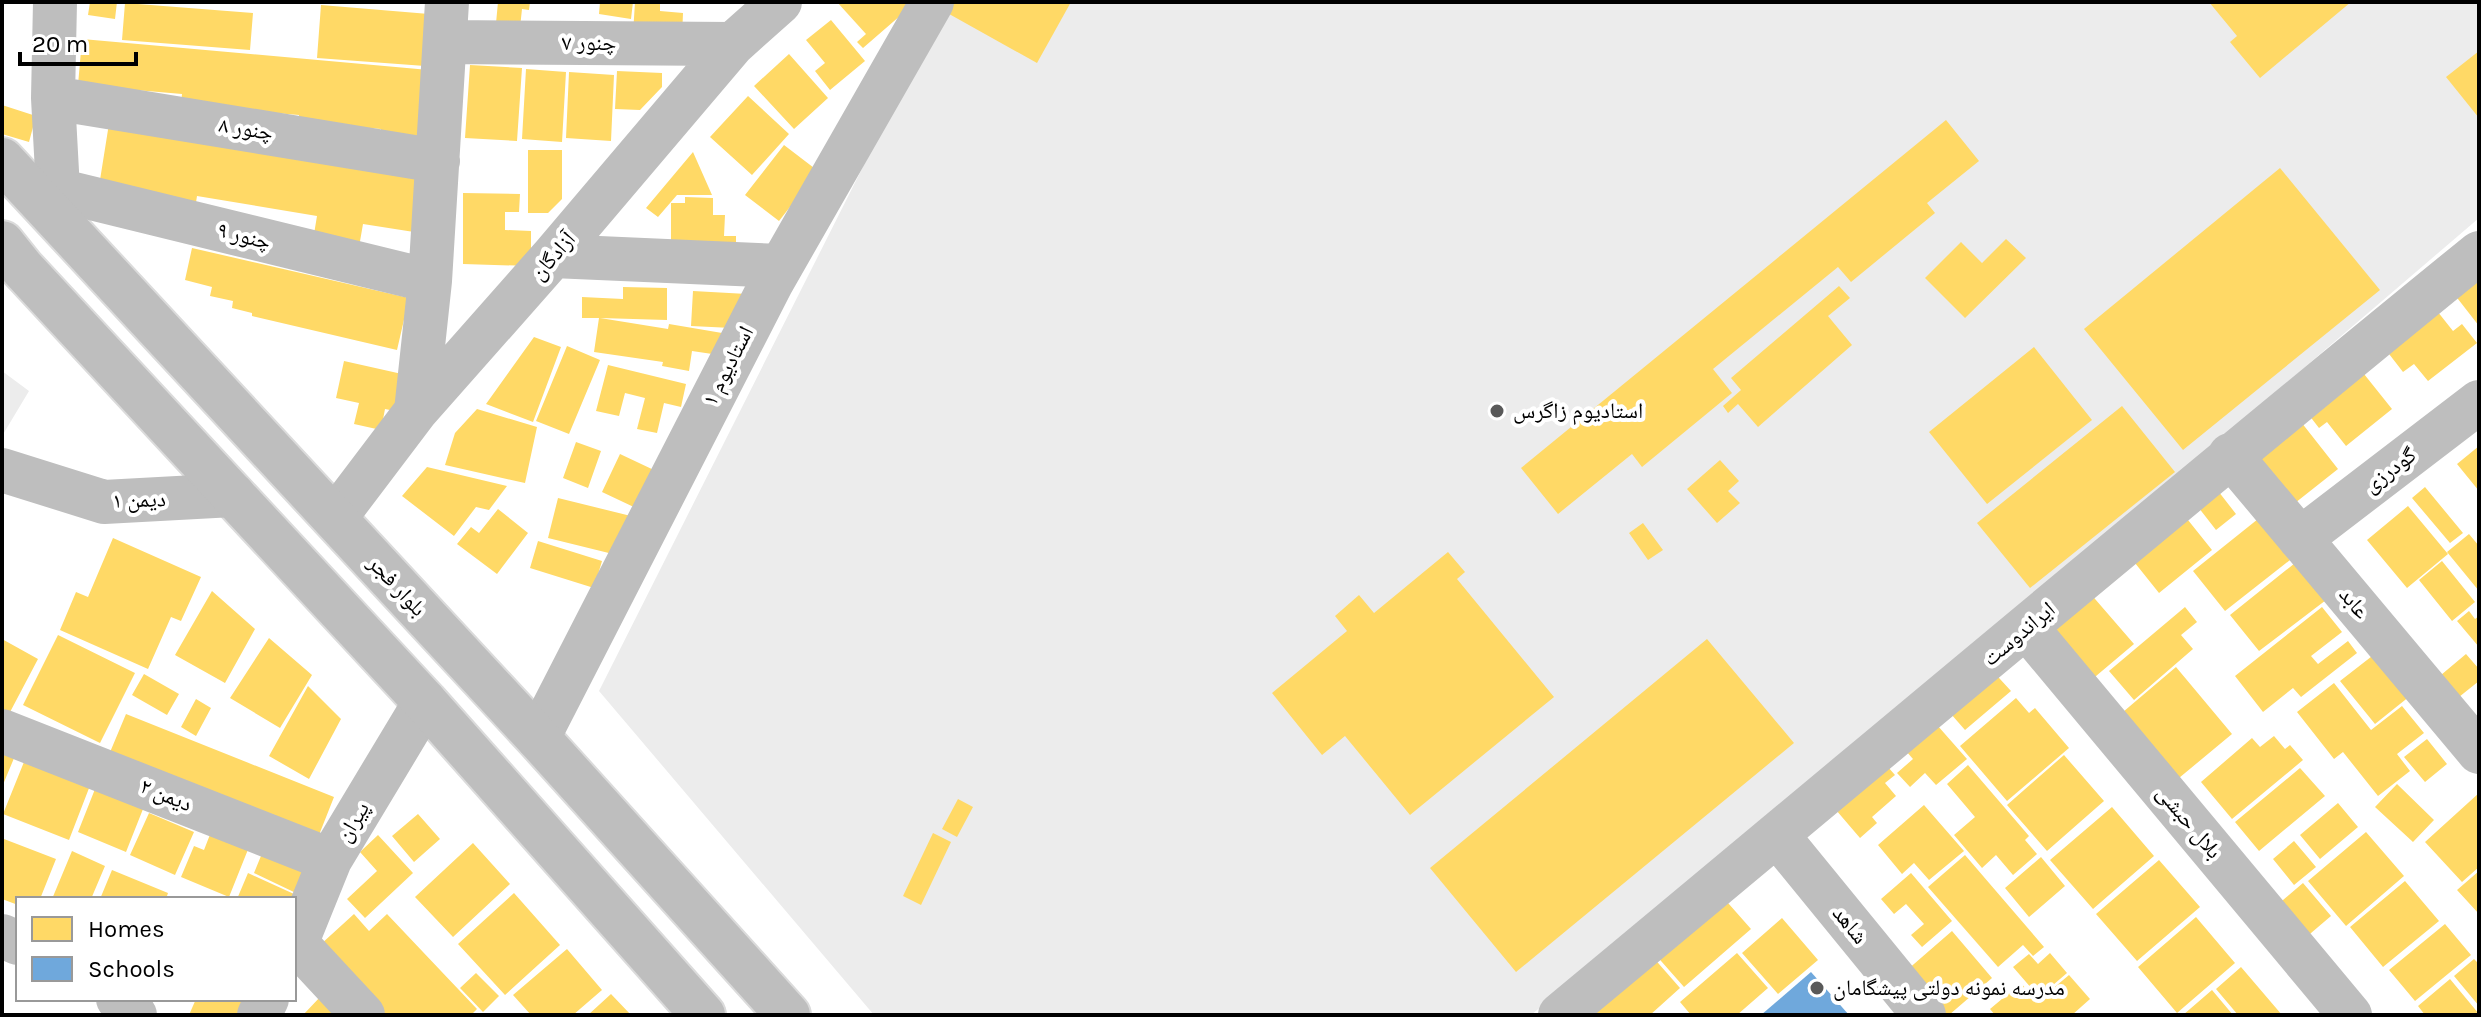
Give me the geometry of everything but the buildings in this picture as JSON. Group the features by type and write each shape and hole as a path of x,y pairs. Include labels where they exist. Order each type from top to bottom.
{"street":[{"path":"55,2 53,98 59,210 9,259 425,702 703,1015"},
{"name":"آزادگان","path":"335,518 416,411 733,44 780,2"},
{"name":"استادیوم ۱","path":"538,738 781,266 932,2"},
{"path":"416,411 430,281 446,22"},
{"name":"چنور ۷","path":"446,22 733,44"},
{"name":"چنور ۸","path":"53,98 438,161"},
{"name":"بلوار فجر","path":"2,160 59,210 788,1015"},
{"name":"چنور ۹","path":"59,210 430,281"},
{"name":"ایراندوست","path":"1560,1015 2027,628 2230,455 2479,253"},
{"path":"553,256 781,266"},
{"name":"گودرزی","path":"2300,539 2479,402"},
{"name":"عابد","path":"2230,455 2479,752"},
{"name":"دیمن ۱","path":"2,470 104,502 233,495"},
{"name":"بلال حبشی","path":"2027,628 2350,1015"},
{"name":"پیران","path":"296,945 330,860 425,702"},
{"name":"دیمن ۲","path":"2,731 330,860"},
{"name":"شاهد","path":"1777,835 1924,1015"},
{"path":"296,948 363,1015"},
{"path":"120,1001 135,1015"}],"shaded area":[{"name":"استادیوم زاگرس","path":"946,2 2479,2 2479,218 2028,604 1531,1015 874,1015 599,691"},
{"path":"2,371 29,391 2,436"}],"place":[{"name":"استادیوم زاگرس","path":"1497,411"},
{"name":"مدرسه نمونه دولتی پیشگامان","path":"1817,988"}]}
